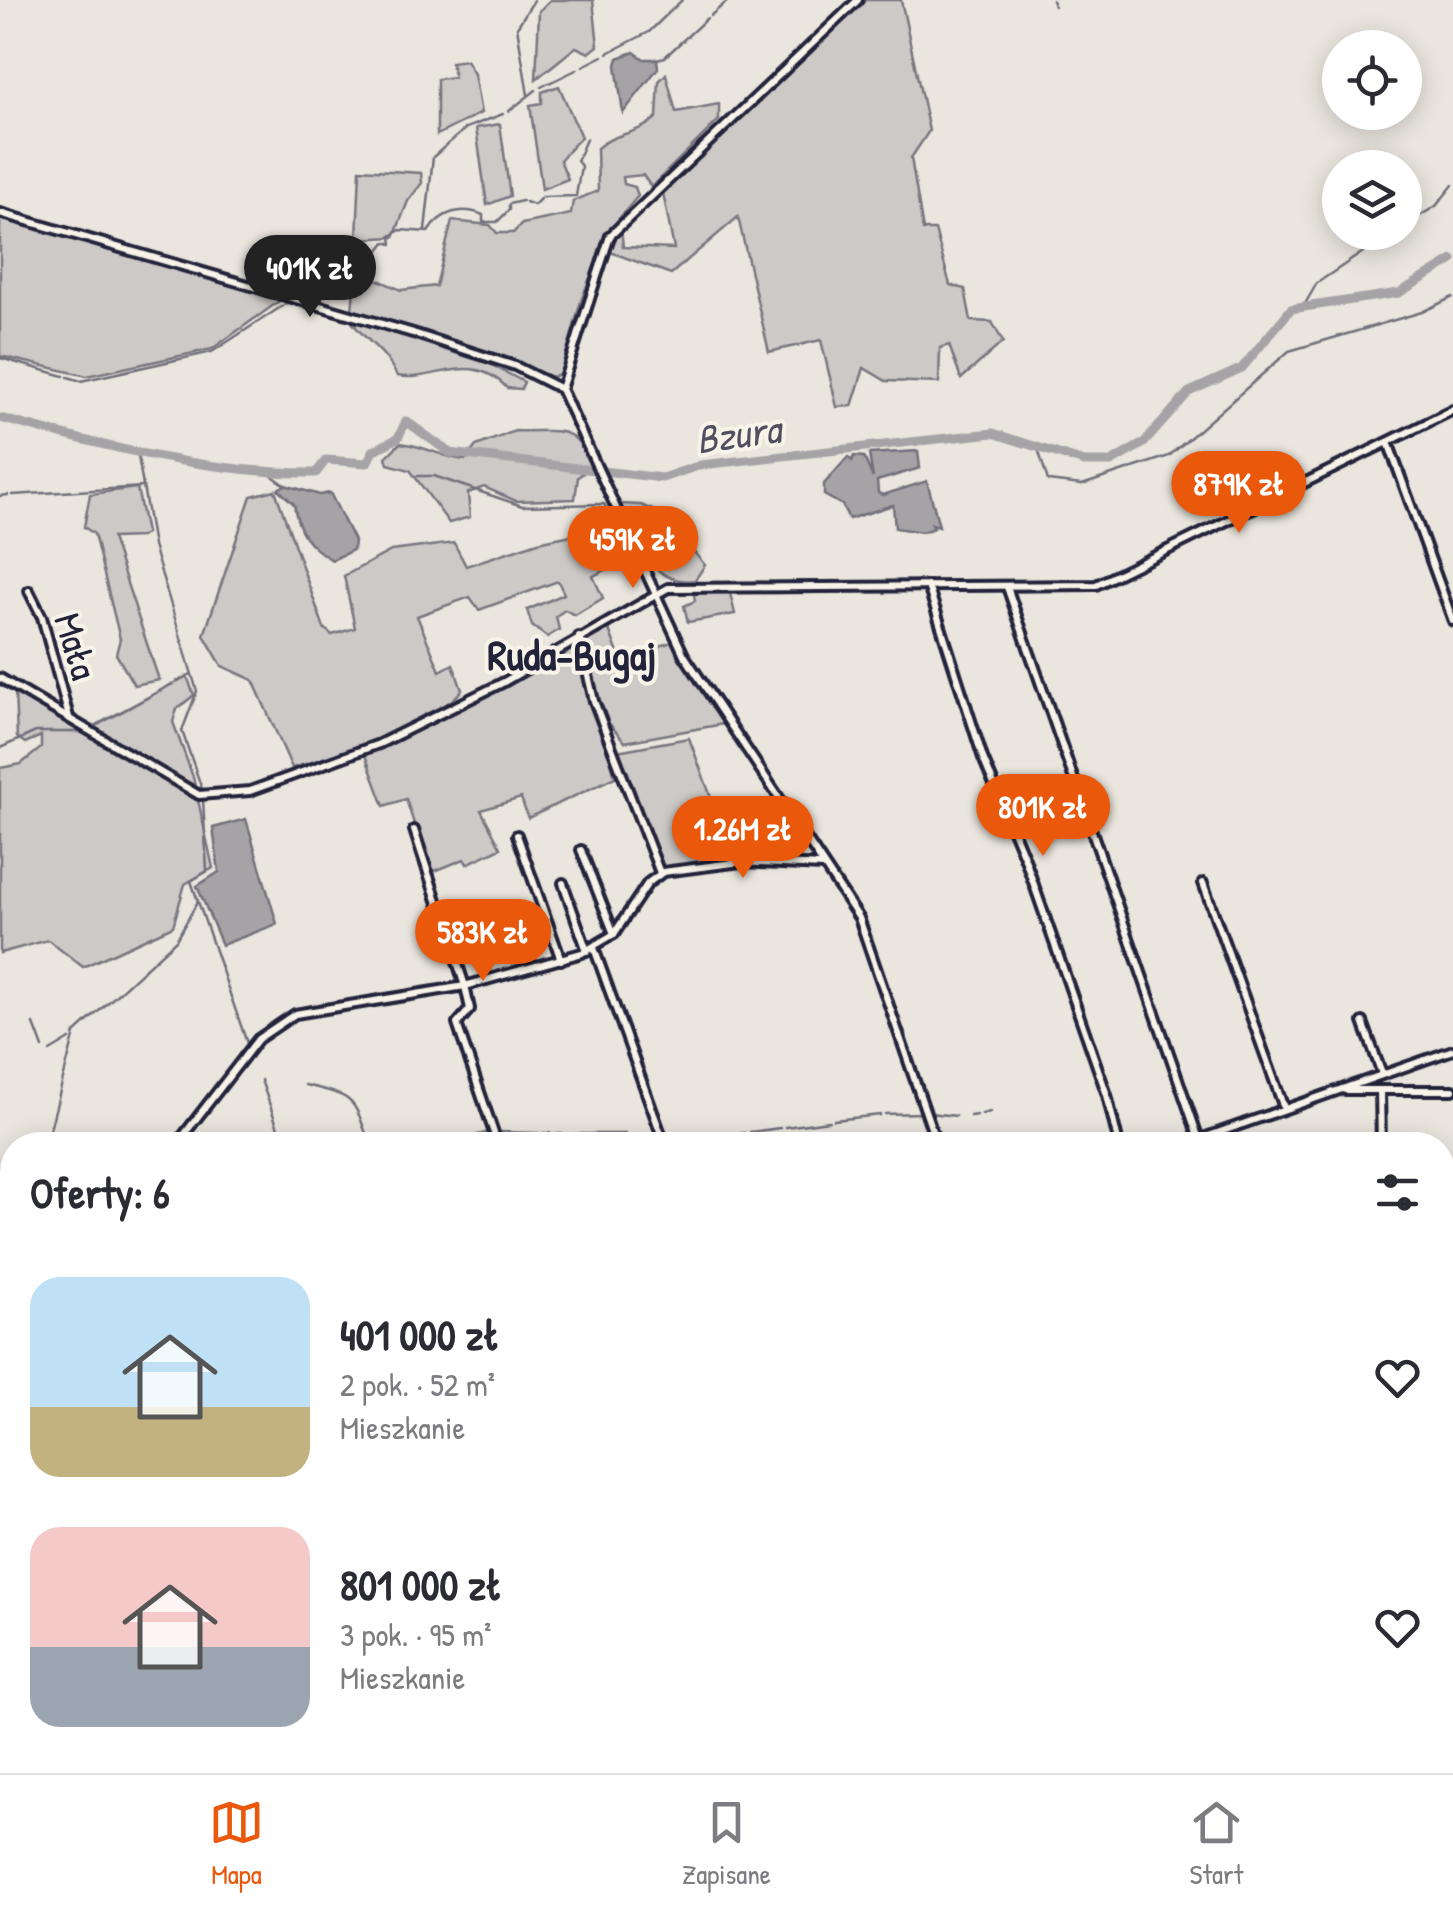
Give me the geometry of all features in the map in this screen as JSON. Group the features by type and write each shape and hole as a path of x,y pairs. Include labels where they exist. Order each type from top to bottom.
{"street":[{"path":"561,388 610,236 858,0"},
{"path":"0,213 430,338 516,366 561,388 654,595 692,669 862,926 933,1132"},
{"path":"0,678 199,795 226,796 258,789 379,744 504,682 654,595 682,586 1071,588 1106,582 1453,410"},
{"path":"1388,442 1453,621"},
{"path":"928,586 983,758 1025,859 1116,1132"},
{"path":"1007,587 1198,1132"},
{"name":"Mała","path":"29,591 42,617 69,718"},
{"path":"580,637 594,701 660,873"},
{"path":"414,830 465,986 470,1009 457,1024 494,1132"},
{"path":"517,835 561,960"},
{"path":"581,850 614,934"},
{"path":"186,1132 258,1040 295,1014 465,986 590,949 614,934 660,873 741,862 824,866"},
{"path":"1203,882 1284,1108"},
{"path":"563,883 661,1132"},
{"path":"1363,1022 1382,1074"},
{"path":"1225,1132 1453,1050"},
{"path":"1342,1089 1453,1090"},
{"path":"1380,1092 1381,1132"}],"shaded area":[{"path":"550,0 593,0 598,46 589,53 576,47 536,79 539,11"},
{"path":"864,0 901,0 929,131 911,158 923,230 935,230 950,285 965,289 971,321 992,322 1003,342 961,379 949,345 940,348 939,383 886,381 864,368 852,406 837,407 821,340 769,352 738,217 671,274 610,252 621,227 623,247 674,249 662,188"},
{"path":"634,52 644,59 657,59 658,68 623,113 616,65 618,58"},
{"path":"466,60 474,74 481,113 437,135 437,79 454,77 451,62"},
{"path":"666,74 676,112 719,104 719,120 651,187 643,175 623,177 624,184 635,187 638,196 607,233 581,301 561,373 552,377 478,349 352,310 356,270 401,290 436,286 452,221 490,225 497,233 513,233 522,224 571,214 573,201 598,191 597,148 657,117 659,81"},
{"path":"559,86 581,137 560,160 568,179 542,189 530,105 542,103 542,92"},
{"path":"500,124 510,196 487,205 476,128"},
{"path":"360,169 421,173 422,183 408,201 394,237 357,239"},
{"path":"0,217 285,297 212,349 87,376 0,356"},
{"path":"349,318 478,358 524,382 521,389 507,388 493,377 466,369 397,376 386,358"},
{"path":"515,431 563,432 578,442 592,466 578,477 575,499 516,501 484,487 468,493 470,517 449,523 410,470 388,464 386,457 400,443 465,460 476,446"},
{"path":"918,451 920,468 877,481 878,493 883,495 927,481 939,526 932,524 934,528 922,532 895,528 893,505 849,519 842,505 824,495 824,484 848,457 852,461 854,456 864,457 873,478 869,454"},
{"path":"285,485 320,495 330,493 354,541 353,550 332,560 316,549 301,530 294,504 278,489"},
{"path":"137,488 146,533 141,537 112,538 159,680 134,685 116,654 120,639 94,534 84,527 90,494"},
{"path":"275,490 324,628 332,635 355,628 344,576 391,551 454,543 466,566 538,542 619,525 633,557 593,576 603,598 575,615 565,610 556,616 559,630 547,637 532,626 527,610 564,594 558,581 479,610 470,597 417,616 440,671 453,664 462,690 408,726 292,768 253,680 222,666 204,635 251,496"},
{"path":"620,504 641,505 683,523 692,550 705,565 695,580 679,580 655,568 638,544"},
{"path":"729,589 735,614 688,622 684,606 695,601 694,594"},
{"path":"607,624 620,659 672,642 723,724 625,742 601,714 584,637"},
{"path":"578,642 615,777 528,818 521,798 481,810 501,848 467,864 464,859 430,873 406,799 384,806 365,755"},
{"path":"187,676 194,695 177,709 173,722 193,777 213,868 185,884 173,926 83,967 48,940 0,953 0,768 21,764 41,748 41,736 25,743 17,737 15,691 85,731"},
{"path":"689,738 734,859 665,867 656,861 617,751"},
{"path":"246,819 277,924 222,945 197,886 219,872 213,828"}],"waterway":[{"path":"528,95 517,27 534,0"},
{"path":"608,53 649,32 682,0"},
{"path":"710,16 729,0"},
{"path":"1052,0 1054,6"},
{"path":"657,59 665,57 707,18"},
{"path":"583,66 603,56"},
{"path":"541,87 578,69"},
{"path":"509,111 536,90"},
{"path":"425,230 433,157 466,128 503,114"},
{"path":"526,202 534,205 542,197 576,196 581,166 577,161 586,139"},
{"path":"1422,215 1436,206 1453,185"},
{"path":"295,293 310,274 319,250 333,245 338,256 354,256 357,246 379,250 385,242 392,244 391,236 400,230 428,232 439,219 460,211 483,215 483,222 497,222 509,210 509,204 522,201"},
{"path":"1305,304 1317,283 1366,250"},
{"name":"Bzura","path":"0,418 157,456 276,472 316,473 326,460 367,463 373,451 398,438 406,421 450,453 662,478 701,465 993,433 1084,462 1111,462 1144,443 1189,392 1242,368 1291,309 1399,293 1453,260"},
{"path":"1039,452 1048,481 1082,485 1169,456 1289,351 1422,312 1453,297"},
{"path":"68,377 81,381 212,352 290,301"},
{"path":"0,358 64,376"},
{"path":"137,450 153,546 197,691 182,731 203,792"},
{"path":"270,474 285,485"},
{"path":"417,476 434,476 522,506 604,504 610,517"},
{"path":"12,495 143,487"},
{"path":"0,496 8,495"},
{"path":"92,728 191,674"},
{"path":"0,748 36,732 85,732"},
{"path":"203,799 207,871 191,881 248,1046"},
{"path":"49,1132 75,1033 176,940 198,901"},
{"path":"34,1024 43,1048"},
{"path":"50,1051 70,1039"},
{"path":"261,1080 279,1132"},
{"path":"305,1085 350,1102 365,1132"},
{"path":"982,1114 990,1112"},
{"path":"885,1114 922,1113"},
{"path":"929,1113 956,1116"},
{"path":"834,1120 880,1115"},
{"path":"970,1116 977,1115"},
{"path":"785,1127 829,1121"},
{"path":"750,1132 780,1128"}],"district":[{"name":"Ruda-Bugaj","path":"572,654"}]}
